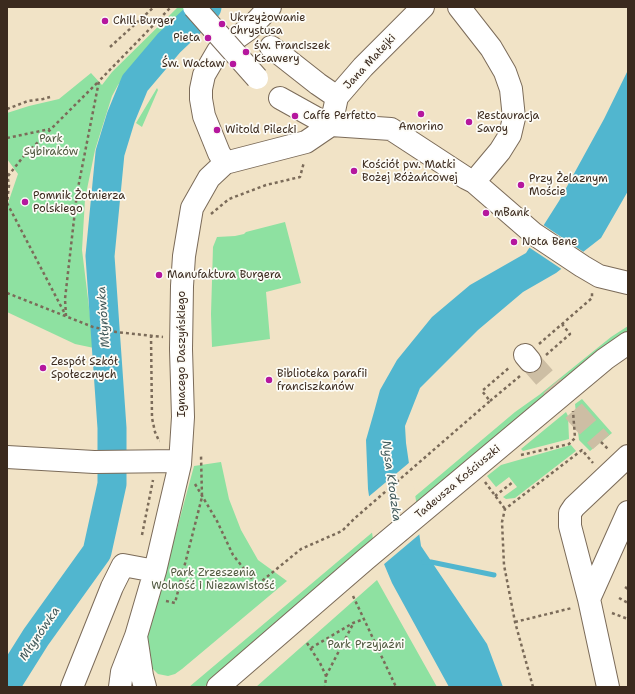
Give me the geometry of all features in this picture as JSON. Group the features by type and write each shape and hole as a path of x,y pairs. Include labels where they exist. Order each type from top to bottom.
{"street":[{"path":"194,7 257,78"},
{"path":"270,7 249,29 218,51 204,75 201,90 204,116 219,153 225,162 306,142 331,125"},
{"name":"Jana Matejki","path":"331,125 337,97 363,66 423,7"},
{"path":"459,7 491,48 505,72 511,89 514,118 510,135 500,152 474,182"},
{"path":"271,47 337,97"},
{"path":"277,96 331,125 391,129 474,182 534,234 582,266 599,276 628,283"},
{"name":"Ignacego Daszyńskiego","path":"120,687 122,672 136,636 155,571 181,451 183,417 181,344 184,256 192,208 209,178 225,162"},
{"name":"Tadeusza Kościuszki","path":"218,687 366,559 605,359 628,343"},
{"path":"7,457 94,462 130,461 158,451 181,451"},
{"path":"608,687 589,599 570,526 570,513 620,454"},
{"path":"589,599 628,512"},
{"path":"72,687 112,588 123,565 155,571"},
{"name":"Ignacego Daszyńskiego","path":"136,636 145,687"}],"path":[{"path":"110,47 154,7"},
{"path":"66,316 7,203 9,185 7,174 171,7"},
{"path":"66,316 65,299 77,193 99,81"},
{"path":"7,109 21,103 50,97"},
{"path":"7,138 51,129"},
{"path":"209,216 229,199 266,185 300,177 308,149 306,142"},
{"path":"158,451 181,451 201,441 202,497 233,555 257,585 301,549 342,531 354,518 467,422 490,401 482,391 526,357 592,298 592,292"},
{"path":"7,293 93,327 116,332 151,336 181,344"},
{"path":"142,537 158,451 152,418 151,336"},
{"path":"519,455 569,444 575,438 572,410"},
{"path":"601,442 620,454"},
{"path":"533,687 515,622 504,565 502,522 505,509 582,450 598,468"},
{"path":"495,496 513,482"},
{"path":"492,491 505,509"},
{"path":"350,590 396,687"},
{"path":"619,598 628,603"},
{"path":"311,648 353,623 364,619"},
{"path":"326,687 326,676 353,623"},
{"path":"307,643 326,676"}],"green space":[{"name":"Park Sybiraków","path":"178,7 190,7 154,41 118,85 112,96 95,150 85,199 82,250 94,348 75,344 7,312 7,206 18,174 7,159 7,113 59,99 91,73 102,85 112,72"},
{"path":"157,88 158,90 142,127 136,123"},
{"path":"285,222 301,283 266,292 270,339 212,347 211,314 213,247 217,237 235,236"},
{"path":"628,326 628,331 616,338 576,369 204,687 189,687 515,412 539,395 611,337"},
{"path":"582,399 612,433 590,451 579,440 575,404"},
{"path":"566,412 568,416 569,439 523,451 521,449"},
{"path":"571,445 576,451 515,498 506,499 503,497 517,487 509,477 496,487 487,476 501,465"},
{"name":"Park Zrzeszenia Wolność i Niezawisłość","path":"221,462 229,499 241,530 258,560 287,581 182,669 175,674 168,676 158,674 149,665 147,640 194,466"},
{"name":"Park Przyjaźni","path":"377,580 437,687 256,687"}],"water":[{"name":"Nysa Kłodzka","path":"628,70 628,191 601,238 556,273 523,292 478,330 420,388 405,426 406,443 421,546 487,644 503,687 449,687 392,583 376,545 368,489 366,440 380,390 397,360 432,317 470,285 526,253 559,201 604,119"}],"pier":[{"path":"542,224 585,253 563,270 527,246"},
{"path":"410,462 421,533 383,565 374,546 367,498"}],"waterway":[{"name":"Młynówka","path":"9,680 36,637 97,552 112,484 112,428 100,256 110,153 121,117 135,83 169,43 207,7"},
{"path":"424,562 431,562 494,575"}],"tunnel":[{"path":"530,361 601,442"}],"place":[{"name":"Chill Burger","path":"105,21"},
{"name":"Ukrzyżowanie Chrystusa","path":"222,24"},
{"name":"Pieta","path":"208,38"},
{"name":"św. Franciszek Ksawery","path":"246,52"},
{"name":"Św. Wacław","path":"233,64"},
{"name":"Amorino","path":"421,114"},
{"name":"Caffe Perfetto","path":"295,116"},
{"name":"Restauracja Savoy","path":"469,122"},
{"name":"Witold Pilecki","path":"217,130"},
{"name":"Kościół pw. Matki Bożej Różańcowej","path":"354,171"},
{"name":"Przy Żelaznym Moście","path":"521,185"},
{"name":"Pomnik Żołnierza Polskiego","path":"25,202"},
{"name":"mBank","path":"486,213"},
{"name":"Nota Bene","path":"514,242"},
{"name":"Manufaktura Burgera","path":"159,275"},
{"name":"Zespół Szkół Społecznych","path":"43,368"},
{"name":"Biblioteka parafii franciszkanów","path":"269,380"}]}
